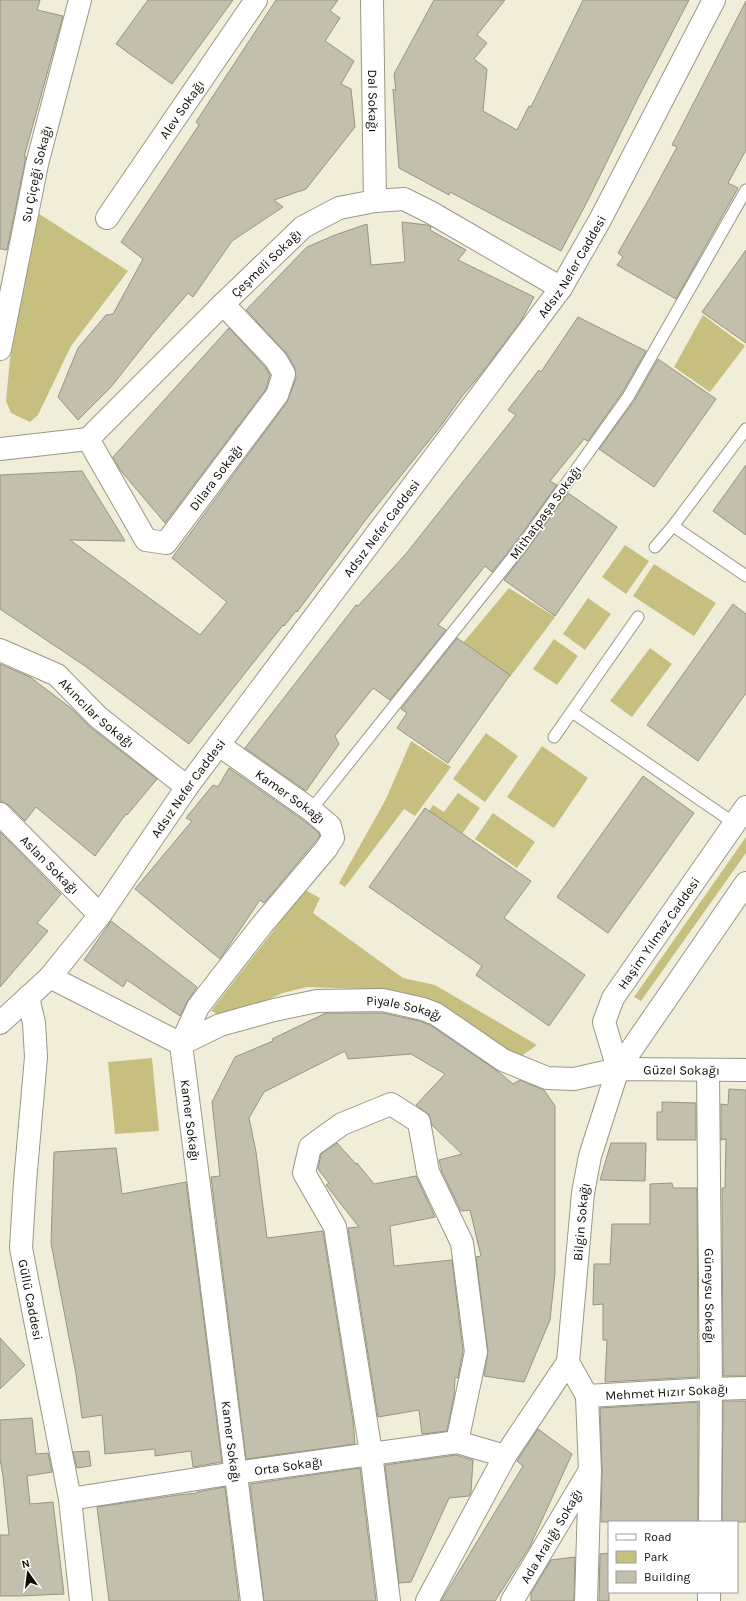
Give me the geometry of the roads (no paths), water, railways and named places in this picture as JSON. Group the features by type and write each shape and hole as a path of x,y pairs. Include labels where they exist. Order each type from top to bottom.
{"street":[{"name":"Su Çiçeği Sokağı","path":"0,349 37,164 80,0"},
{"name":"Alev Sokağı","path":"107,218 256,0"},
{"name":"Dal Sokağı","path":"372,0 375,202"},
{"name":"Adsız Nefer Caddesi","path":"0,1023 50,978 100,915 188,787 561,288 600,220 714,0"},
{"name":"Çeşmeli Sokağı","path":"88,439 223,304 303,227 339,208 404,199 430,212 561,288"},
{"name":"Dilara Sokağı","path":"88,439 146,540 166,543 277,395 284,374 276,360 223,304"},
{"path":"0,449 88,439"},
{"name":"Akıncılar Sokağı","path":"0,650 57,675 98,717 188,787"},
{"name":"Kamer Sokağı","path":"219,745 311,810 330,826 333,838 326,850 261,926 198,1007 181,1044 252,1601"},
{"name":"Aslan Sokağı","path":"0,814 100,915"},
{"name":"Haşim Yılmaz Caddesi","path":"618,1069 604,1022 613,998 740,815"},
{"name":"Bilgin Sokağı","path":"568,1362 583,1193 590,1156 618,1069 746,883"},
{"path":"50,978 181,1044"},
{"name":"Güllü Caddesi","path":"28,997 34,1023 36,1057 21,1248 70,1499 81,1601"},
{"name":"Piyale Sokağı","path":"181,1044 220,1025 317,1001 383,1000 424,1009 436,1014 503,1060 547,1078 574,1079 618,1069"},
{"name":"Güzel Sokağı","path":"618,1069 746,1070"},
{"name":"Güneysu Sokağı","path":"708,1070 711,1389 710,1521"},
{"path":"389,1601 370,1453 335,1227 304,1173 310,1147 342,1124 390,1104 420,1122 428,1172 462,1243 476,1352 457,1442"},
{"path":"427,1601 505,1456 568,1362 587,1396 590,1471 586,1601"},
{"name":"Mehmet Hızır Sokağı","path":"587,1396 746,1388"},
{"name":"Orta Sokağı","path":"70,1499 370,1453 457,1442 505,1456"},
{"name":"Ada Aralığı Sokağı","path":"512,1601 590,1471"}],"lane":[{"name":"Mithatpaşa Sokağı","path":"311,810 520,547 628,397 746,190"},
{"path":"655,547 673,526 746,429"},
{"path":"673,526 746,576"},
{"path":"554,737 638,617"},
{"path":"572,712 740,815"}]}
